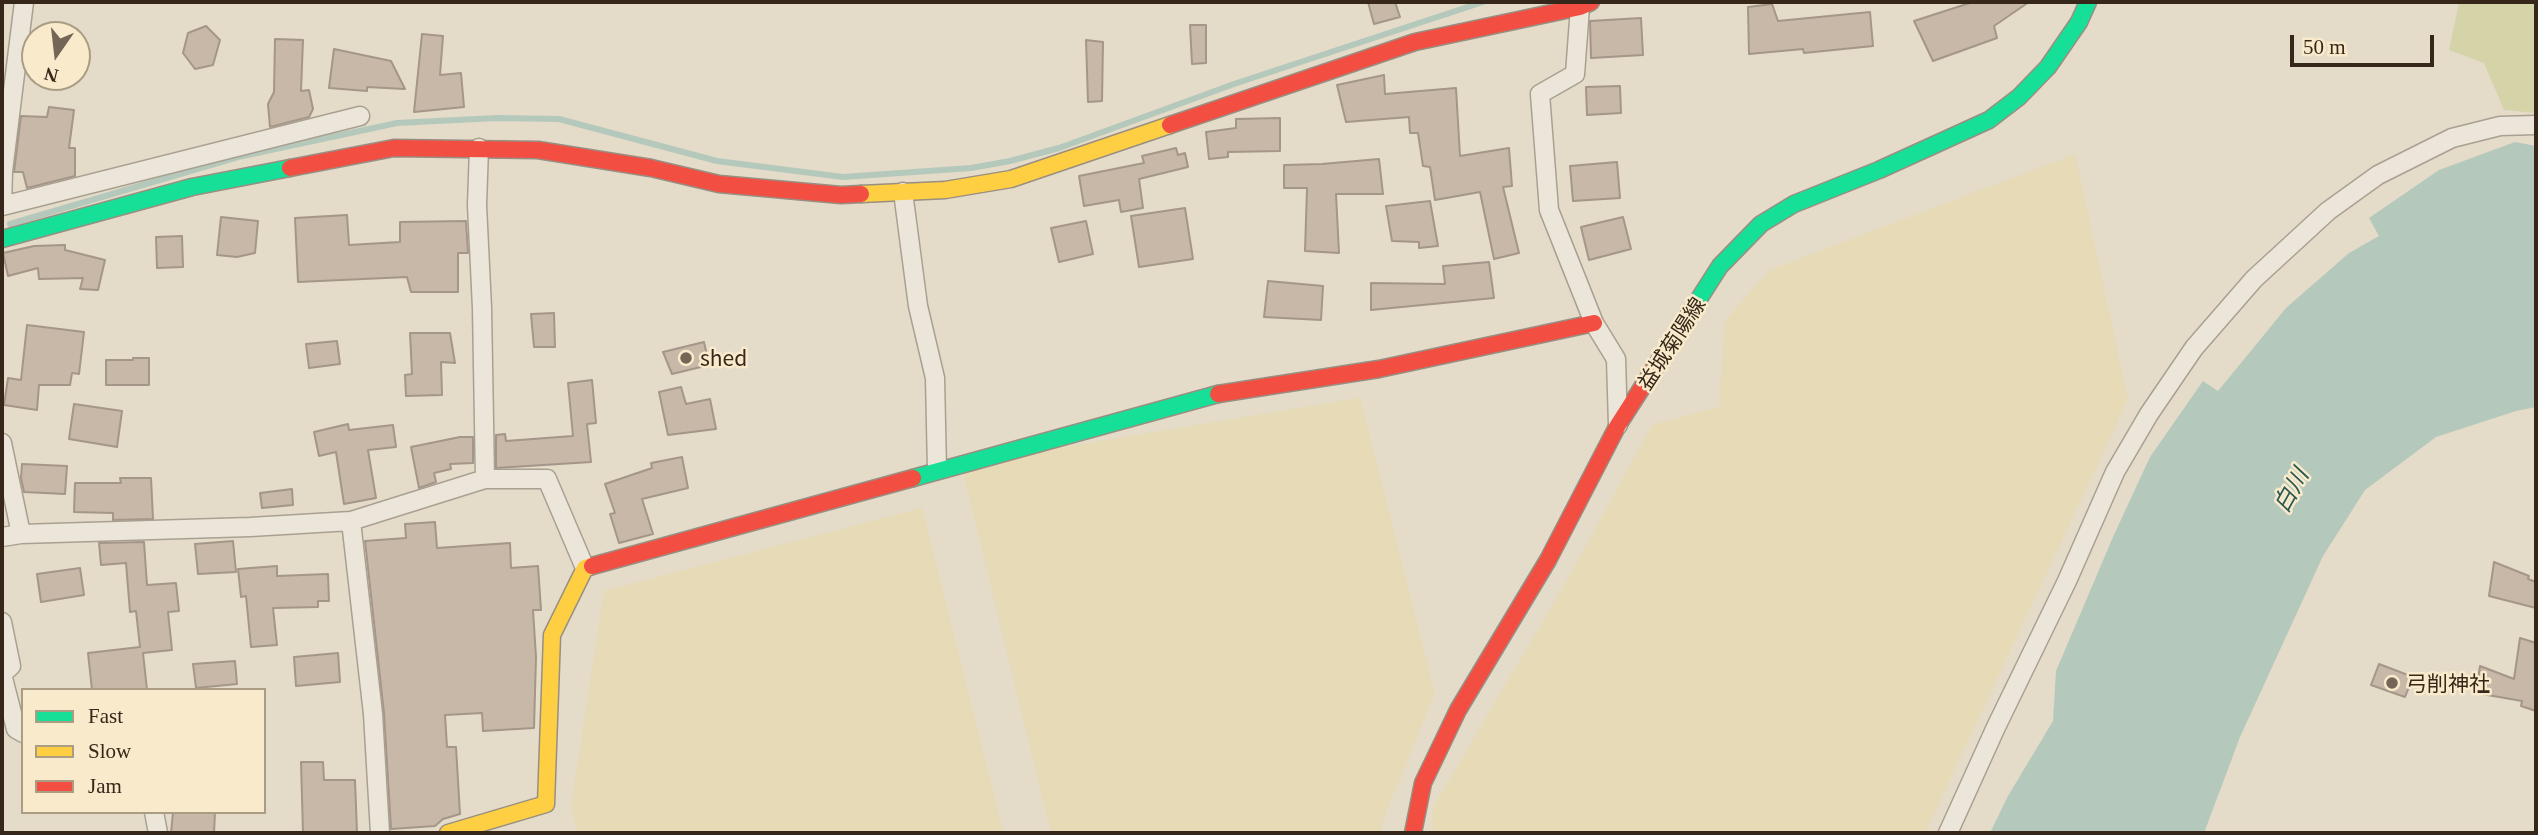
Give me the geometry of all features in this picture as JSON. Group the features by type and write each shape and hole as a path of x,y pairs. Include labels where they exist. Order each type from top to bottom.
{"street":[{"path":"24,2 9,57 2,206 360,116"},
{"name":"益城菊陽線","path":"1413,833 1423,783 1437,750 1548,560 1618,425 1720,266 1761,224 1794,204 1879,170 1989,120 2020,97 2048,67 2079,22 2088,2"},
{"path":"2,239 192,187 394,148 538,150 651,168 719,184 841,195 945,190 1011,179 1415,42 1585,4 1575,74 1540,94 1549,210 1594,323 1616,359 1618,425"},
{"path":"1948,833 2067,581 2115,472 2149,414 2193,348 2254,279 2328,211 2378,176 2452,138 2500,126 2536,125"},
{"path":"479,148 477,205 485,479"},
{"path":"903,192 918,306 935,378 937,470"},
{"path":"449,833 546,804 552,635 585,568 1224,392 1379,369 1594,323"},
{"path":"2,443 22,534"},
{"path":"2,537 351,521 485,479 547,479 585,568"},
{"path":"351,521 373,714 380,833"},
{"path":"2,622 10,666 2,674 16,729 21,732"},
{"path":"154,814 158,833"}],"shaded area":[{"path":"2075,154 2128,399 1925,833 1433,833 1432,809 1569,577 1652,425 1719,407 1725,321 1770,270"},
{"path":"1360,398 1435,693 1381,825 1383,833 1051,833 961,464"},
{"path":"922,508 1004,833 578,833 571,807 604,591"}],"green space":[{"path":"2459,2 2536,2 2536,113 2504,110 2484,63 2449,50"}],"water":[{"name":"白川","path":"2515,142 2536,146 2536,407 2436,437 2365,490 2323,556 2240,737 2204,833 1990,833 2008,796 2053,721 2056,671 2150,457 2203,381 2218,391 2286,308 2349,253 2379,236 2369,218 2439,170"}],"building":[{"path":"1368,2 1395,2 1400,17 1374,24"},
{"path":"1973,2 2029,2 1994,26 1997,38 1933,61 1914,21"},
{"path":"1772,4 1778,21 1870,12 1873,46 1804,53 1803,49 1749,54 1748,7"},
{"path":"1641,18 1643,55 1591,58 1590,21"},
{"path":"1190,25 1206,25 1206,63 1192,64"},
{"path":"206,26 220,40 213,65 195,69 183,53 188,33"},
{"path":"422,34 443,36 440,75 461,73 464,107 414,112"},
{"path":"275,39 303,40 301,91 309,90 313,109 309,117 270,127 268,104 274,92"},
{"path":"1086,40 1103,42 1102,101 1088,102"},
{"path":"334,49 391,61 405,89 367,87 367,91 329,88"},
{"path":"1384,75 1385,94 1456,88 1460,156 1509,148 1512,186 1503,187 1519,253 1494,259 1480,192 1435,200 1430,167 1423,166 1418,133 1410,133 1409,117 1346,122 1337,85"},
{"path":"1620,86 1621,113 1587,115 1586,87"},
{"path":"49,107 74,110 69,148 75,148 75,176 27,188 23,172 14,172 21,116 47,117"},
{"path":"1280,118 1280,151 1228,152 1228,157 1209,159 1206,132 1236,128 1236,119"},
{"path":"1176,148 1178,155 1185,153 1188,167 1139,179 1143,208 1121,212 1119,200 1084,206 1079,176 1144,163 1142,156"},
{"path":"1379,159 1383,194 1336,194 1339,253 1305,251 1307,188 1284,188 1284,165"},
{"path":"1617,162 1620,198 1573,201 1570,166"},
{"path":"1430,201 1438,246 1419,248 1419,242 1392,241 1386,206"},
{"path":"1185,208 1193,259 1139,267 1131,216"},
{"path":"347,215 349,245 400,242 400,222 466,221 468,253 458,253 458,292 411,292 407,277 298,282 295,218"},
{"path":"221,217 258,221 255,253 237,257 217,255"},
{"path":"1623,217 1631,249 1589,260 1581,227"},
{"path":"1086,221 1093,254 1059,262 1051,228"},
{"path":"182,236 183,267 157,268 156,237"},
{"path":"65,245 65,250 105,260 98,290 80,289 83,278 39,279 38,268 8,276 3,253 34,246"},
{"path":"1489,262 1494,298 1371,310 1371,283 1445,284 1443,266"},
{"path":"1268,281 1323,286 1321,320 1264,317"},
{"path":"554,313 555,347 534,347 531,314"},
{"path":"27,325 84,332 79,374 72,373 70,385 39,385 37,410 4,405 8,378 21,380"},
{"path":"410,333 450,333 455,363 441,362 442,395 406,396 405,375 412,374"},
{"path":"337,341 340,364 309,368 306,344"},
{"name":"shed","path":"704,342 709,365 672,374 663,352"},
{"path":"149,358 149,385 106,385 106,360"},
{"path":"592,380 596,423 587,424 591,462 496,468 496,435 505,434 506,441 573,436 568,383"},
{"path":"681,387 686,404 710,399 716,429 668,435 659,392"},
{"path":"74,404 122,411 117,447 69,439"},
{"path":"348,424 349,430 393,425 396,447 368,450 376,498 344,504 336,452 319,456 314,432"},
{"path":"473,437 473,463 450,464 451,469 434,473 436,482 419,488 411,447"},
{"path":"682,457 688,488 642,499 653,534 619,543 610,514 615,513 605,484 652,468 651,463"},
{"path":"22,464 67,466 65,494 24,492"},
{"path":"120,478 151,478 153,519 113,520 113,513 74,512 75,483 121,483"},
{"path":"292,489 293,505 262,508 260,493"},
{"path":"435,522 437,548 510,543 511,568 538,566 541,610 533,610 536,657 534,728 483,731 482,713 445,715 447,747 456,747 460,814 443,819 435,826 391,829 384,713 365,541 406,538 405,524"},
{"path":"233,541 236,572 198,574 195,544"},
{"path":"144,542 147,585 176,583 179,611 168,612 172,650 143,653 147,688 92,688 88,653 140,647 136,611 130,612 126,563 101,565 99,543"},
{"path":"2494,562 2529,576 2528,579 2536,582 2536,608 2489,596"},
{"path":"277,566 277,576 328,574 329,601 318,601 318,607 273,608 277,645 251,647 246,596 241,597 238,569"},
{"path":"80,568 84,595 41,602 37,574"},
{"path":"2520,638 2536,643 2536,711 2521,706 2522,701 2476,693 2480,666 2514,679"},
{"path":"338,653 340,682 296,686 294,657"},
{"path":"235,661 237,684 196,688 193,664"},
{"path":"2379,664 2413,677 2405,697 2371,685"},
{"path":"301,762 323,762 324,780 355,780 357,833 303,833"},
{"path":"173,814 215,814 214,833 171,833"}],"waterway":[{"path":"10,224 238,157 397,123 497,118 559,119 717,161 843,177 971,168 1059,148 1234,84 1483,2"}],"traffic: fast":[{"path":"1688,316 1720,266 1761,224 1794,204 1879,170 1989,120 2019,97 2048,67 2079,22 2088,2"},
{"path":"2,239 192,187 290,168"},
{"path":"913,478 1218,394"}],"traffic: slow":[{"path":"861,194 945,190 1011,179 1170,125"},
{"path":"448,833 546,804 552,635 585,568 592,566"}],"traffic: jam":[{"path":"1170,125 1415,42 1580,7 1591,2"},
{"path":"290,168 394,148 538,150 651,168 719,184 841,195 861,194"},
{"path":"1413,833 1423,783 1458,710 1548,560 1618,425 1688,316"},
{"path":"1218,394 1379,369 1594,323"},
{"path":"592,566 913,478"}],"place":[{"name":"shed","path":"686,358"},
{"name":"弓削神社","path":"2392,683"}]}
